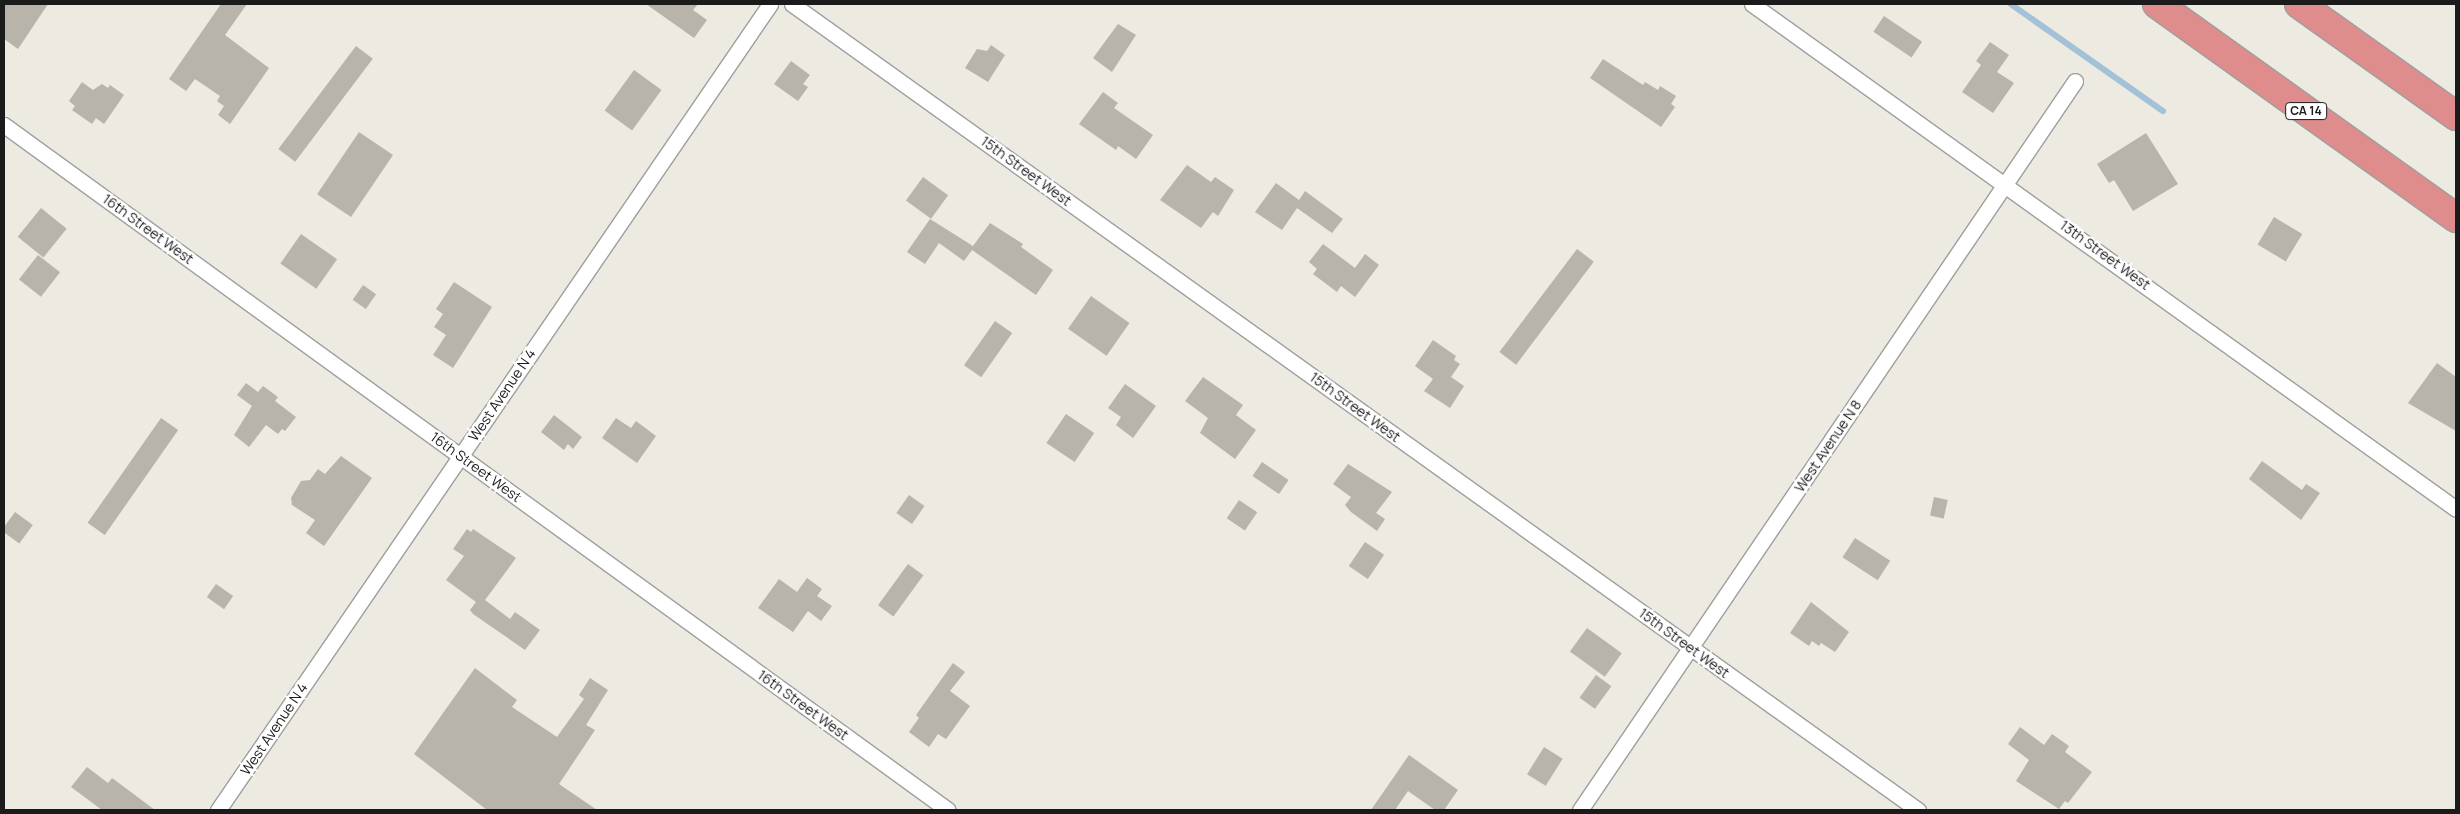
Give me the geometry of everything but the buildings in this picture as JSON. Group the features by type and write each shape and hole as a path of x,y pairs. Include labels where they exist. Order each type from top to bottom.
{"highway":[{"name":"CA 14","path":"2157,4 2456,218"},
{"path":"2299,4 2456,116"}],"street":[{"name":"West Avenue N 4","path":"218,810 770,4"},
{"name":"15th Street West","path":"792,4 1918,810"},
{"name":"13th Street West","path":"1752,4 2005,183 2456,509"},
{"name":"West Avenue N 8","path":"1580,810 2075,81"},
{"name":"16th Street West","path":"4,124 948,810"}],"waterway":[{"path":"2011,4 2163,111"}]}
